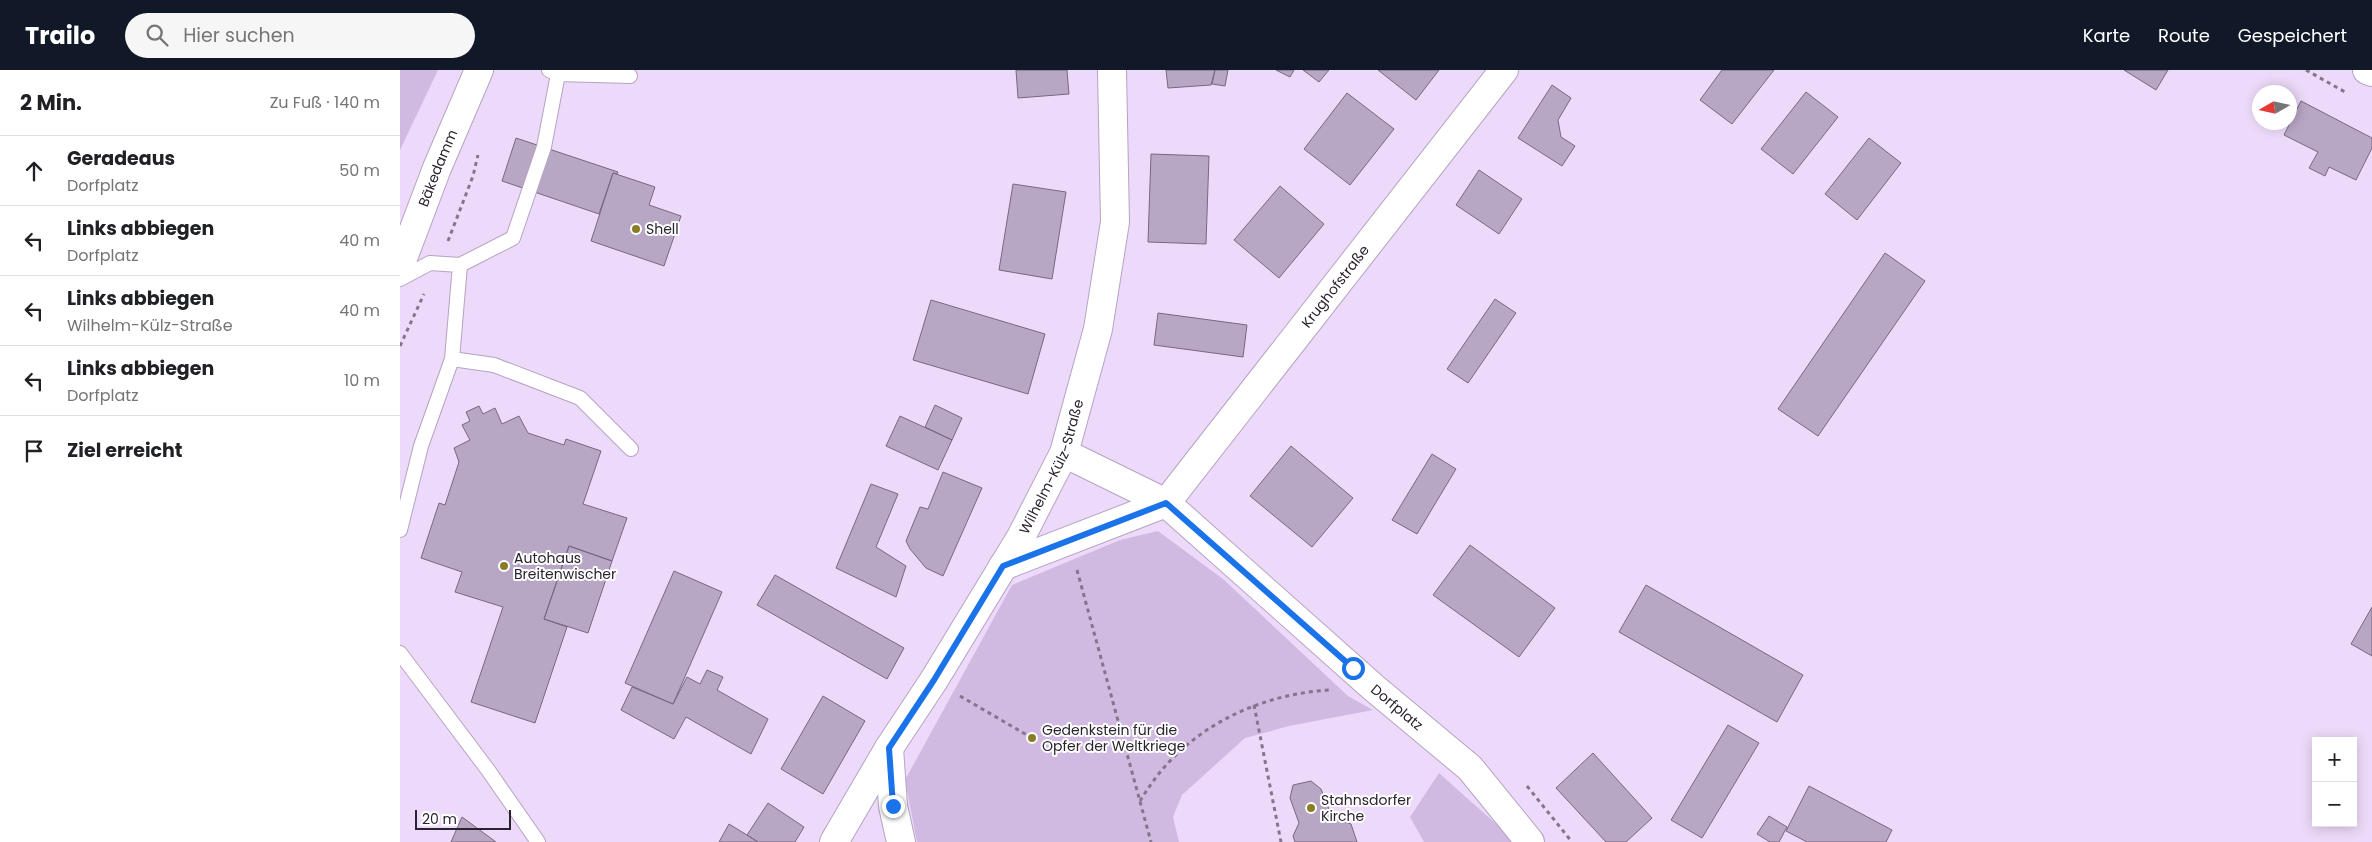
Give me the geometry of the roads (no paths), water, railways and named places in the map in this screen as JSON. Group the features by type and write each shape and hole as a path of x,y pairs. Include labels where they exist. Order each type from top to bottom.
{"street":[{"name":"Bäkedamm","path":"400,266 437,168 479,70"},
{"name":"Wilhelm-Külz-Straße","path":"834,842 889,748 934,680 1003,566 1064,453 1098,329 1114,222 1112,70"},
{"name":"Krughofstraße","path":"1166,503 1504,70"},
{"path":"2368,70 2372,72"},
{"name":"Dorfplatz","path":"1064,453 1166,503 1374,688 1470,768 1530,842"},
{"path":"1003,566 1166,503"},
{"path":"889,748 893,806 901,842"}],"lane":[{"path":"400,279 430,263 460,265 513,238 544,147 553,72 630,76"},
{"path":"400,530 421,446 452,359 460,265"},
{"path":"452,359 494,365 580,398 631,449"},
{"path":"400,653 488,770 538,842"}],"place":[{"name":"Shell","path":"636,229"},
{"name":"Autohaus Breitenwischer","path":"504,566"},
{"name":"Gedenkstein für die Opfer der Weltkriege","path":"1032,738"},
{"name":"Stahnsdorfer Kirche","path":"1311,808"}]}
